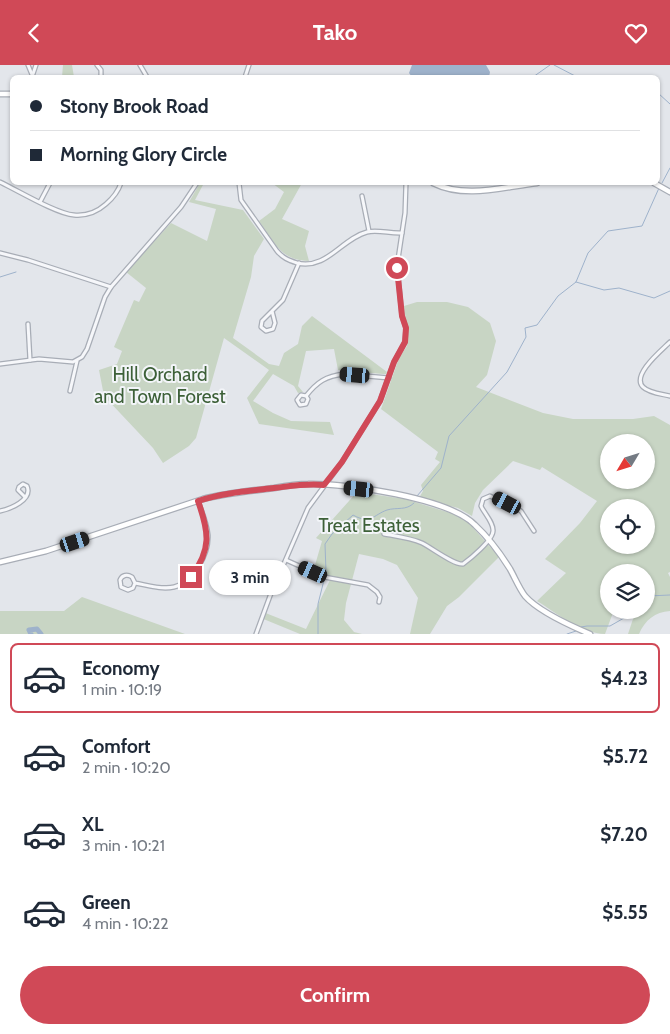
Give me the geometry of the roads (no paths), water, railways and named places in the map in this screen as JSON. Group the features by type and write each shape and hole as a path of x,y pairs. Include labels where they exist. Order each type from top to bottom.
{"street":[{"path":"0,182 67,214 88,214 102,208 112,199 120,185"},
{"path":"40,202 49,185"},
{"path":"0,364 30,360 69,362 82,357 87,349 105,297 111,287 181,207 196,185"},
{"path":"239,185 241,200 263,233 282,257 299,263 317,263 327,258 359,234 369,231 402,233"},
{"path":"256,634 270,596 308,509 370,419 380,401 394,362 404,347 406,337 397,266 406,213 406,185"},
{"path":"439,185 471,191 520,185"},
{"path":"658,185 670,192"},
{"path":"362,196 369,231"},
{"path":"0,253 28,260 111,287"},
{"path":"272,311 274,327 271,331 266,331 261,323 272,311 286,296 299,263"},
{"path":"28,324 30,360"},
{"path":"670,343 644,369 640,381 646,389 670,396"},
{"path":"70,391 77,360"},
{"path":"306,396 322,380 336,375 389,378"},
{"path":"0,562 46,551 198,501 226,494 299,485 324,485 406,496 448,509 466,517 489,539 529,600 582,633 590,634"},
{"path":"384,534 420,543 454,563 460,564 475,555 489,539 493,530 481,506 482,500 488,496 498,498 520,511 534,531"},
{"path":"0,511 17,506 24,497"},
{"path":"135,583 169,588 184,583 191,577 204,553 208,539 206,523 198,501"},
{"path":"286,560 328,577 372,587 379,596 379,602"},
{"path":"127,575 134,579 135,583 128,590 121,587 120,583 121,578 127,575"}],"water":[{"path":"412,65 486,65 490,72 489,75 410,75 409,73"}],"waterway":[{"path":"536,75 550,65"},
{"path":"554,65 573,75"},
{"path":"660,95 670,104"},
{"path":"662,183 670,168"},
{"path":"417,496 441,468 449,436 507,372 526,337 525,328 537,325 558,296 576,282 588,253 608,231 642,226 659,188"},
{"path":"0,277 16,272"},
{"path":"576,282 604,290 619,288 654,298 670,291"},
{"path":"318,634 318,604 326,572 325,544 332,534 353,515 368,519 387,510 405,508 414,503"},
{"path":"655,596 670,595"},
{"path":"581,627 610,626 622,619"},
{"path":"31,634 29,630 37,629 41,634"},
{"path":"567,634 576,631"}],"park label":[{"name":"Hill Orchard and Town Forest","path":"160,385"},
{"name":"Treat Estates","path":"369,525"}]}
